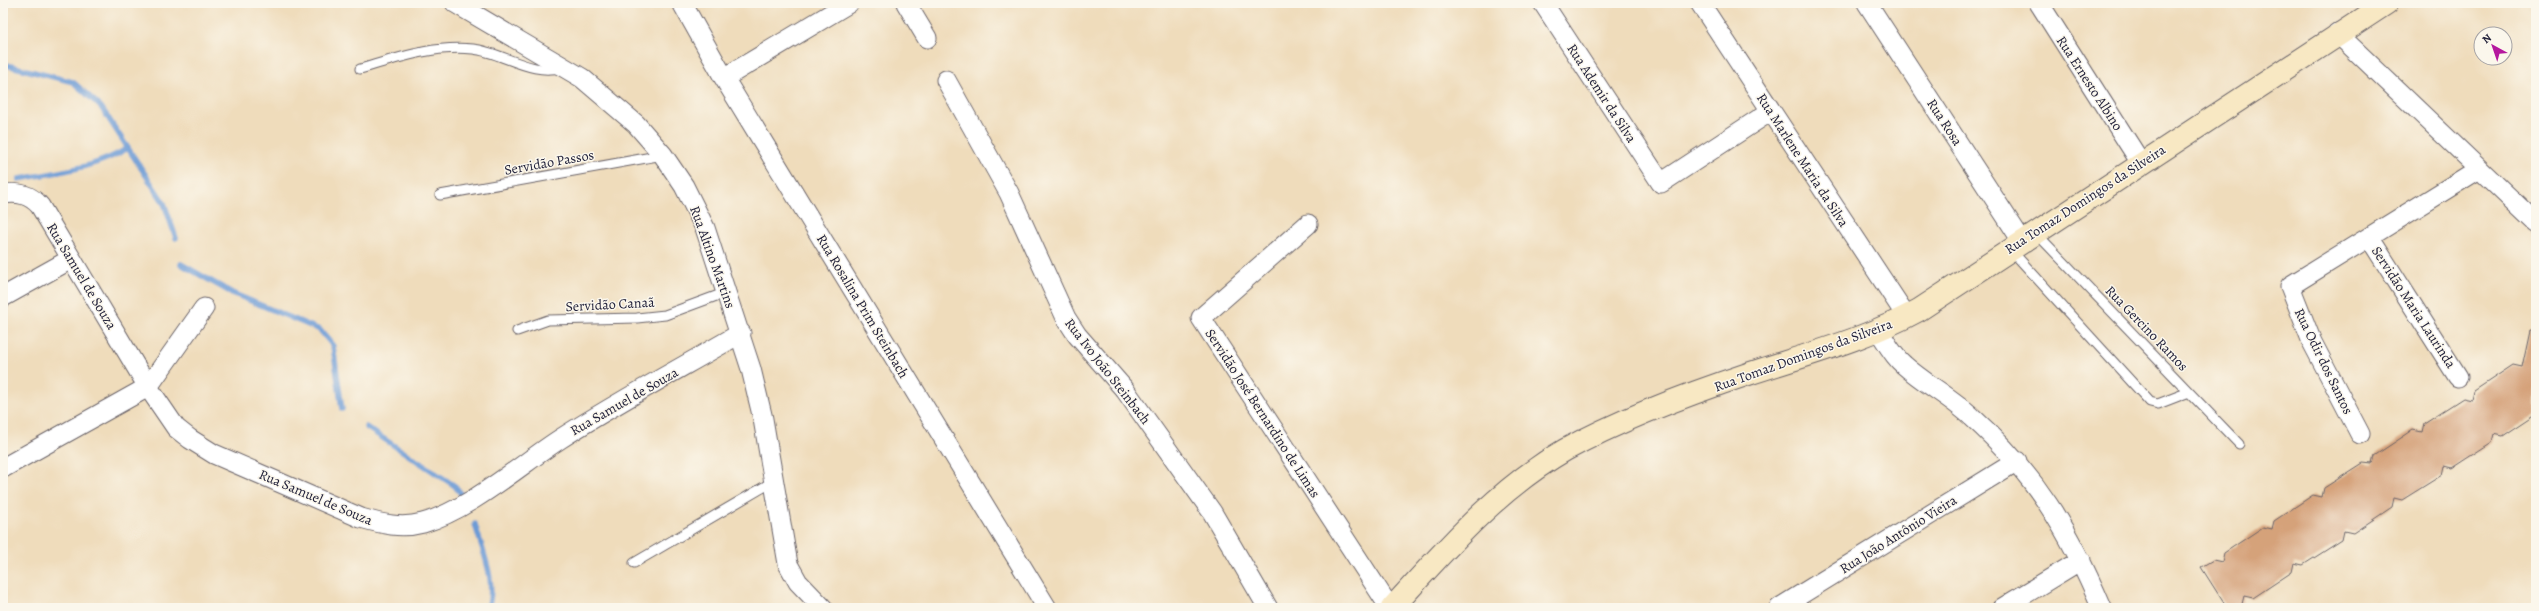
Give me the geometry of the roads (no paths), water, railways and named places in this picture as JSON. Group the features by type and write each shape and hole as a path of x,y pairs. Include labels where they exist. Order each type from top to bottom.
{"main road":[{"name":"Rua Tomaz Domingos da Silveira","path":"1391,608 1495,500 1527,474 1565,451 1673,402 1879,331 1907,317 2337,33 2387,3"}],"street":[{"name":"Rua Altino Martins","path":"455,3 564,66 616,105 663,155 697,209 741,333 763,419 788,564 798,582 823,608"},
{"name":"Rua Rosalina Prim Steinbach","path":"682,3 724,78 1046,608"},
{"path":"724,78 849,3"},
{"path":"906,3 927,38"},
{"name":"Rua Ademir da Silva","path":"1543,3 1661,183 1771,111"},
{"name":"Rua Marlene Maria da Silva","path":"1700,3 1907,317"},
{"name":"Rua Rosa","path":"1868,3 2023,241"},
{"name":"Rua Ernesto Albino","path":"2039,3 2141,162"},
{"path":"2337,33 2536,223"},
{"name":"Rua Ivo João Steinbach","path":"946,80 1016,206 1066,318 1077,334 1125,390 1212,512 1268,608"},
{"path":"2370,237 2479,169"},
{"name":"Rua Samuel de Souza","path":"3,194 23,194 33,197 40,206 148,387 176,428 214,454 361,518 382,524 401,527 423,523 449,512 567,435 741,333"},
{"name":"Servidão José Bernardino de Limas","path":"1308,224 1201,318 1391,608"},
{"name":"Rua Odir dos Santos","path":"2360,434 2312,342 2290,286 2370,237"},
{"name":"Servidão Maria Laurinda","path":"2370,237 2458,377"},
{"path":"3,297 71,259"},
{"path":"3,468 148,387 204,308"},
{"path":"1879,331 1903,365 1966,412 2017,461 2046,497 2081,560 2102,608"},
{"name":"Rua João Antônio Vieira","path":"1779,608 2017,461"},
{"path":"2002,608 2081,560"}],"lane":[{"path":"360,69 415,52 441,48 494,53 536,70 548,71 564,66"},
{"name":"Servidão Passos","path":"440,195 663,155"},
{"path":"2023,241 2150,402 2158,404 2189,392"},
{"name":"Rua Gercino Ramos","path":"2023,241 2189,392 2239,444"},
{"name":"Servidão Canaã","path":"517,331 548,320 637,318 664,315 727,292"},
{"path":"634,563 774,481"}],"waterway":[{"path":"3,64 73,82 101,107 164,203 176,238"},
{"path":"19,179 75,169 102,161 128,148"},
{"path":"181,264 232,293 320,330 333,346 342,409"},
{"path":"366,427 455,486 462,495"},
{"path":"475,524 490,576 491,587 488,608"}]}
